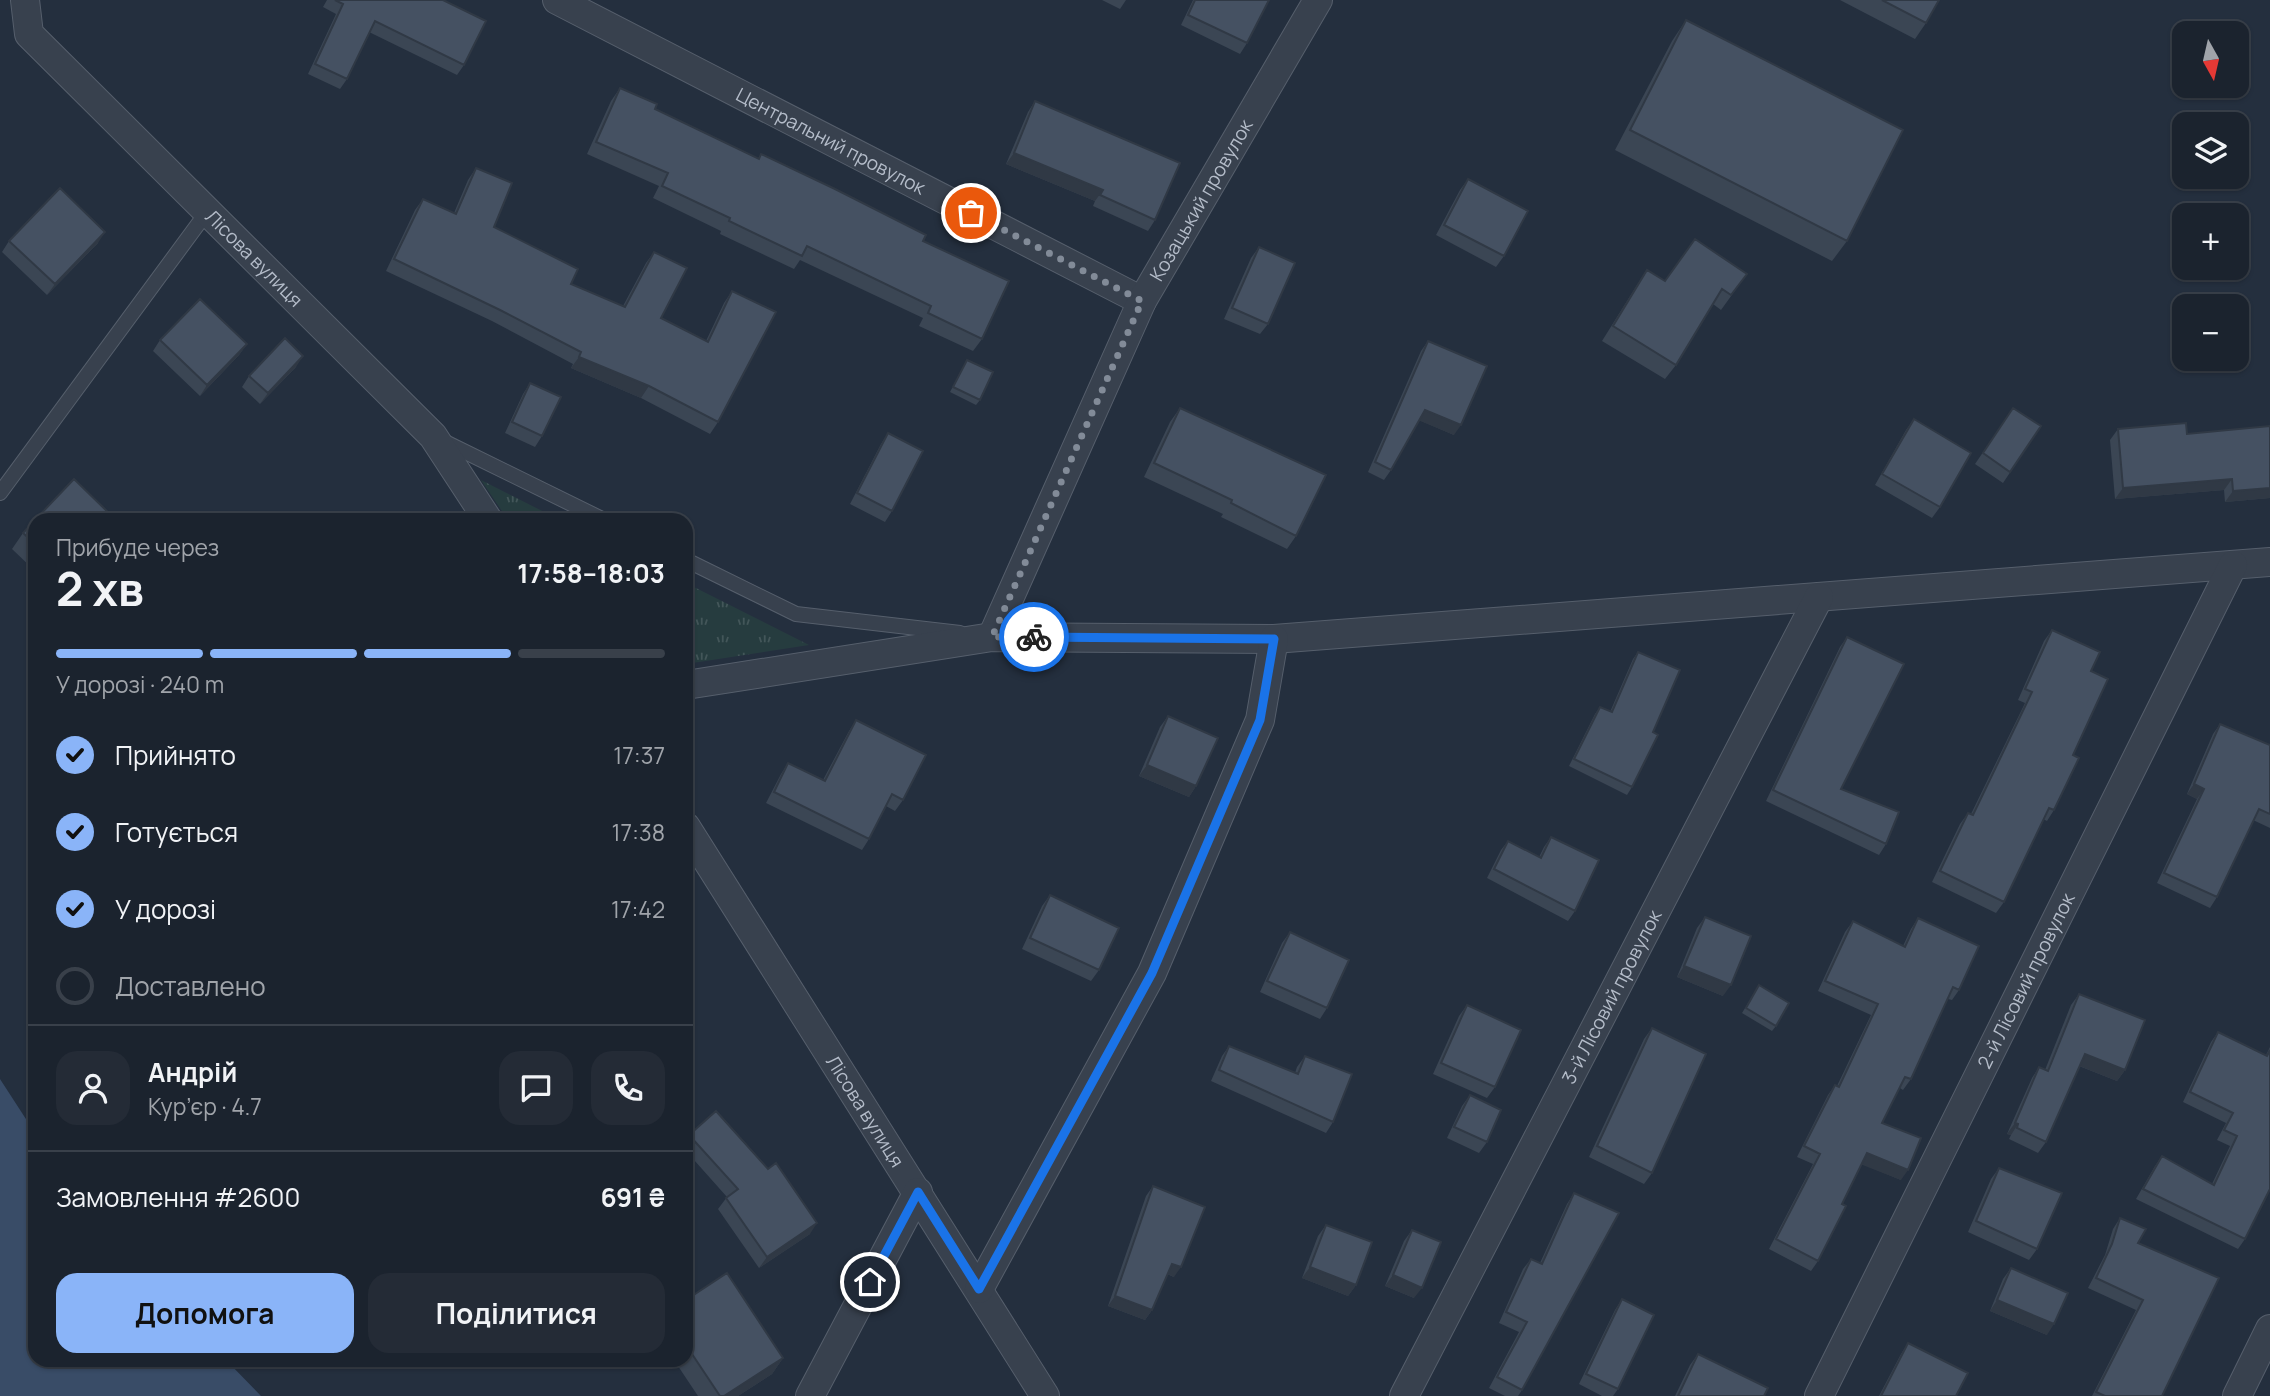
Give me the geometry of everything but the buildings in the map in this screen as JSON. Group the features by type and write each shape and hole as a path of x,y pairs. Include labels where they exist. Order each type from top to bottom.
{"street":[{"name":"Лісова вулиця","path":"25,0 29,34 433,436 483,513"},
{"name":"Центральний провулок","path":"557,0 1142,301"},
{"name":"Козацький провулок","path":"992,637 1142,301 1318,0"},
{"path":"693,684 992,637 1274,639 2270,562"},
{"name":"2-й Лісовий провулок","path":"1819,1396 2233,565"},
{"name":"3-й Лісовий провулок","path":"1404,1396 1819,597"},
{"path":"979,1289 1152,973 1260,720 1274,639"},
{"name":"Лісова вулиця","path":"693,838 1045,1396"},
{"path":"810,1396 918,1192"},
{"path":"2237,1396 2270,1329"}],"lane":[{"path":"0,493 207,212"},
{"path":"433,436 590,513"},
{"path":"693,563 796,614 992,637"}],"green space":[{"path":"481,480 546,513 503,513"},
{"path":"693,587 809,645 693,663"}],"water":[{"path":"0,1079 28,1122 28,1367 233,1367 261,1396 0,1396"}],"way so far":[{"path":"971,213 1142,301 992,637 1034,637"}],"route":[{"path":"870,1282 918,1192 979,1289 1152,973 1260,720 1274,639 1034,637"}]}
